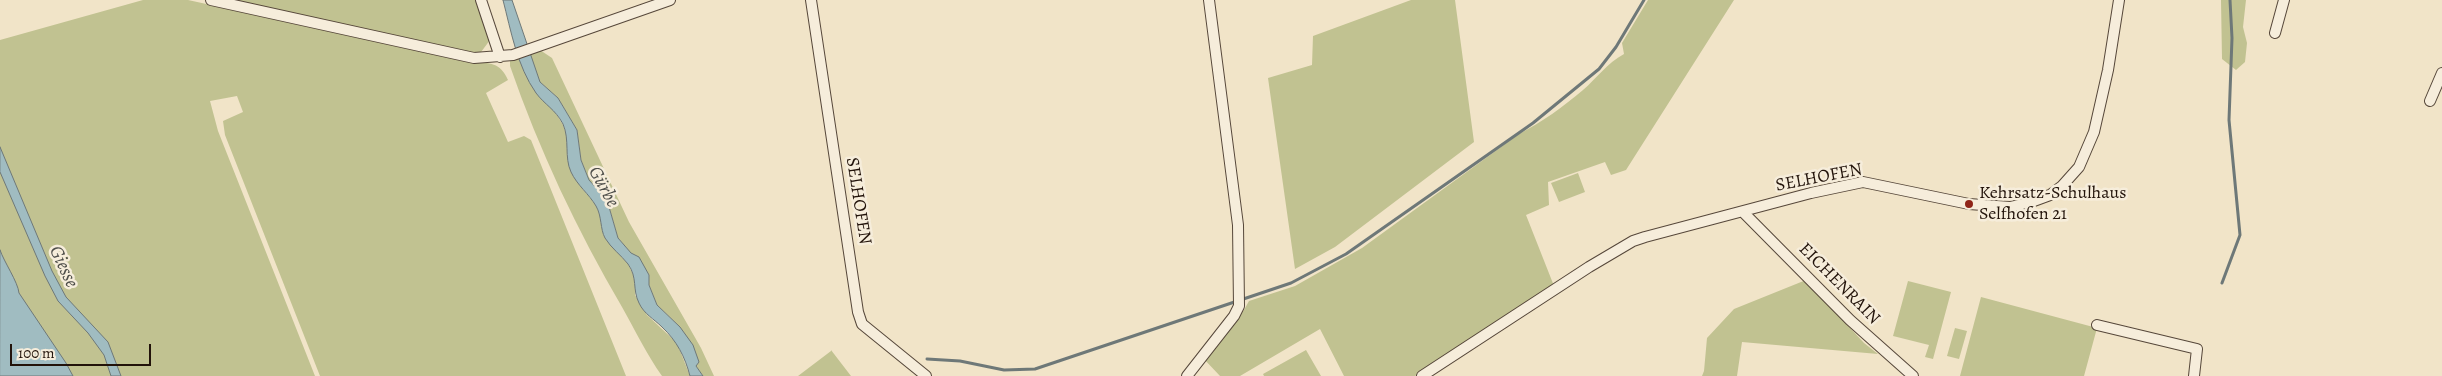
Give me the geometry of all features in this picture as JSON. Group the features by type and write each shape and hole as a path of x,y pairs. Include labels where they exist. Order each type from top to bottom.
{"street":[{"path":"211,0 474,58 513,55 670,0"},
{"path":"481,0 500,57"},
{"name":"SELHOFEN","path":"811,0 858,312 862,324 926,376"},
{"path":"1187,376 1234,316 1239,301 1238,225 1209,0"},
{"name":"SELHOFEN","path":"1422,376 1505,320 1633,241 1744,213 1811,193 1863,182 1969,204 2010,207 2031,202 2050,194 2062,186 2078,167 2094,132 2108,70 2118,0"},
{"path":"2275,33 2284,0"},
{"path":"2430,101 2442,73"},
{"name":"EICHENRAIN","path":"1744,213 1850,320 1913,376"},
{"path":"2097,325 2198,349 2194,376"}],"green space":[{"path":"143,0 188,0 473,62 489,63 502,70 508,80 486,93 508,142 524,136 531,140 626,376 320,376 225,135 223,121 243,112 237,96 210,101 218,131 315,376 0,376 0,40"},
{"path":"235,0 477,0 490,40 481,52 475,54"},
{"path":"1411,0 1455,0 1474,142 1335,247 1295,269 1268,78 1312,65 1313,36"},
{"path":"1648,0 1734,0 1626,170 1611,175 1605,162 1548,182 1549,205 1526,215 1554,286 1415,376 1344,376 1320,329 1240,376 1220,376 1203,358 1244,310 1249,301 1295,286 1362,248 1519,134 1544,119 1575,96 1607,66 1624,54 1622,43"},
{"path":"2221,0 2246,0 2243,27 2247,43 2245,62 2236,70 2222,59"},
{"path":"540,50 552,58 629,222 701,348 714,376 703,376 696,366 680,327 657,305 649,285 649,275 618,238 607,200 589,180 581,160 577,130 558,98 540,82 529,54"},
{"path":"520,58 537,94 552,107 563,125 568,139 567,153 581,187 597,206 604,236 628,264 636,280 635,295 647,315 677,343 690,376 662,376 646,351 590,249 546,159 521,97 510,66 510,61"},
{"path":"1578,173 1585,192 1559,202 1551,183"},
{"path":"1806,280 1864,343 1878,354 1742,342 1737,376 1702,376 1707,338 1734,309"},
{"path":"1908,281 1951,292 1933,359 1925,357 1929,345 1893,336"},
{"path":"1981,297 2097,328 2084,376 1960,376"},
{"path":"1955,328 1967,331 1959,359 1947,356"},
{"path":"1306,350 1321,376 1264,376 1263,374"},
{"path":"831,351 851,376 798,376"}],"water":[{"path":"503,0 512,0 540,82 558,98 577,130 581,160 589,180 607,200 618,238 631,253 639,257 649,275 649,285 657,305 680,327 693,345 699,362 696,366 703,376 690,376 686,362 676,344 667,332 641,307 637,298 631,269 605,238 596,206 571,172 563,124 529,83 515,48"},
{"path":"0,147 52,271 66,297 108,342 121,376 111,376 104,355 88,333 58,301 45,276 0,172"},
{"path":"0,250 19,293 73,376 0,376"}],"waterway":[{"path":"927,359 960,361 1004,370 1035,369 1291,283 1346,254 1533,123 1599,69 1616,47 1644,0"},
{"path":"2222,283 2240,235 2229,120 2232,38 2230,0"}],"place":[{"name":"Kehrsatz-Schulhaus Selfhofen 21","path":"1969,204"}],"water label":[{"name":"Gürbe","path":"603,187"},
{"name":"Giesse","path":"63,267"}]}
